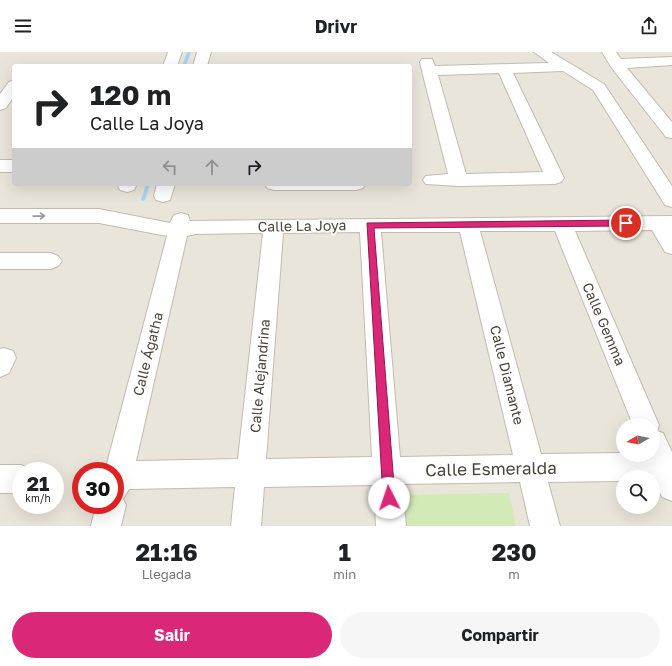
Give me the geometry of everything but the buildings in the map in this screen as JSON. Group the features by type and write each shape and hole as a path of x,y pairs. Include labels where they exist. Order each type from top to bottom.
{"street":[{"path":"171,64 175,52"},
{"path":"201,64 204,52"},
{"path":"541,52 564,67 599,86 672,201"},
{"path":"613,58 672,61"},
{"path":"613,58 627,79 672,133"},
{"path":"459,180 428,67 504,69 564,67"},
{"path":"432,180 562,178 504,69"},
{"path":"0,105 12,88"},
{"path":"0,166 12,166"},
{"name":"Calle La Joya","path":"0,201 79,200 124,204 185,226"},
{"name":"Calle La Joya","path":"0,216 99,216 185,226 665,223"},
{"path":"665,223 672,248"},
{"name":"Calle Diamante","path":"468,224 545,526"},
{"name":"Calle Gemma","path":"562,224 643,418"},
{"path":"370,225 391,526"},
{"name":"Calle Ágatha","path":"122,462 185,226"},
{"name":"Calle Alejandrina","path":"246,526 274,226"},
{"path":"0,262 51,261"},
{"name":"Calle Esmeralda","path":"124,481 251,473 530,469 665,465"},
{"path":"0,478 12,479"},
{"path":"106,526 109,514"}],"shaded area":[{"path":"0,52 672,52 672,526 0,526"}],"green space":[{"path":"509,493 516,526 406,526 403,495"}],"waterway":[{"path":"185,64 189,52"},
{"path":"143,200 147,186"}],"route":[{"path":"389,498 370,225 626,223"}]}
